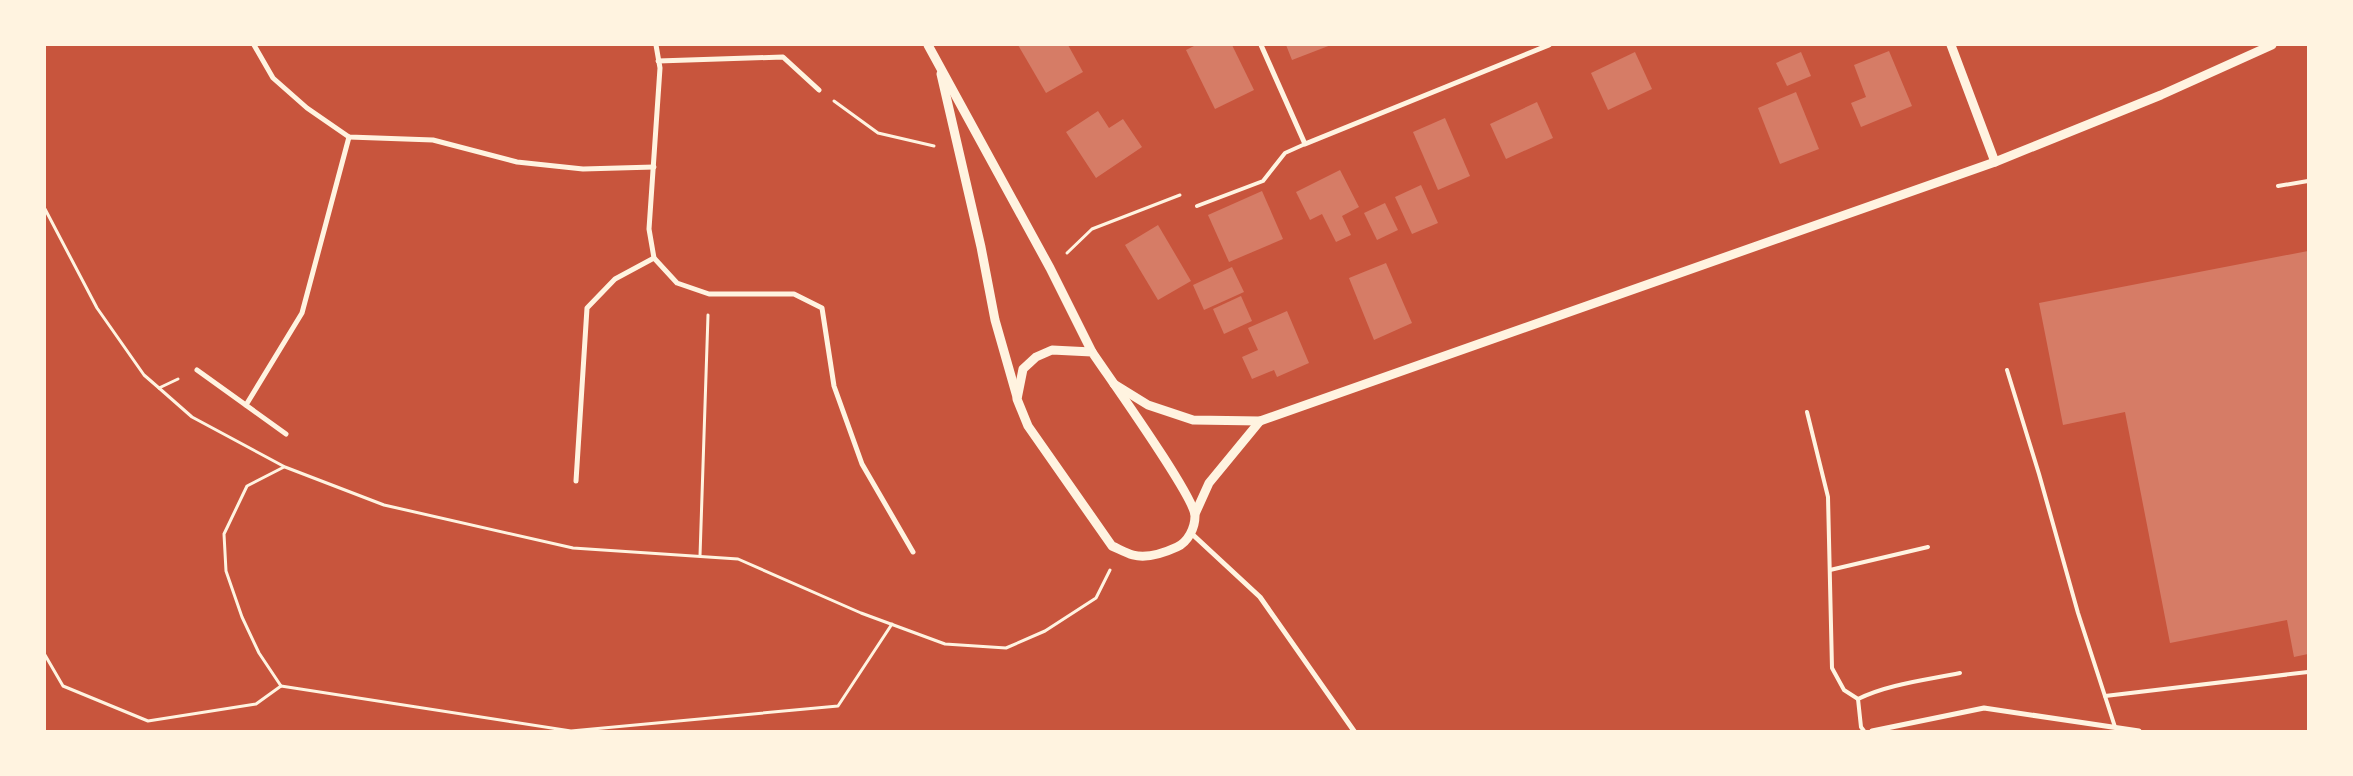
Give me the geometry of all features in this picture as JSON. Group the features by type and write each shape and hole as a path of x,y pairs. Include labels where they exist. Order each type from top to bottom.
{"street":[{"path":"254,45 273,78 307,108 349,137 433,140 517,162 574,168 654,167"},
{"path":"656,45 660,68 649,229 654,258 677,284 708,294 794,294 822,308 834,386 862,464 913,552"},
{"path":"928,45 1050,268 1092,352 1182,488 1195,514"},
{"path":"1261,45 1305,144 1549,45"},
{"path":"1951,45 1995,162"},
{"path":"1114,384 1148,405 1193,420 1260,421 1995,162 2162,95 2272,45"},
{"path":"658,61 783,57 820,90"},
{"path":"939,64 981,247 995,320 1017,399 1028,426 1112,546 1134,556 1162,555 1183,544 1191,533 1195,514 1209,482 1260,421"},
{"path":"246,405 302,314 349,137"},
{"path":"576,481 586,308 615,278 654,258"},
{"path":"1017,399 1024,369 1036,357 1052,350 1092,352"},
{"path":"197,370 286,434"},
{"path":"1191,533 1260,597 1354,731"},
{"path":"1872,731 1984,708 2139,731"}],"lane":[{"path":"1197,206 1263,181 1285,153 1305,144"},
{"path":"2278,186 2308,181"},
{"path":"2007,370 2039,474 2078,613 2115,727"},
{"path":"1807,412 1828,497 1832,668 1844,690 1858,699"},
{"path":"1830,570 1928,547"},
{"path":"2105,696 2308,672"},
{"path":"1858,699 1882,691 1960,673"},
{"path":"1858,699 1861,727 1864,731"}],"path":[{"path":"820,90 878,133 958,152"},
{"path":"1050,268 1092,230 1184,193"},
{"path":"45,209 97,308 144,375 192,417 285,466 384,505 573,548 738,559 892,624 945,644 1006,648 1045,631 1096,598 1120,549"},
{"path":"700,556 708,294"},
{"path":"281,686 259,653 242,617 226,570 224,534 246,486 285,466"},
{"path":"45,655 63,686 148,721 256,704 281,686 571,731 838,706 892,624"}],"building":[{"path":"1018,45 1068,45 1083,72 1046,93"},
{"path":"1196,45 1232,45 1254,90 1215,109 1186,50"},
{"path":"1286,45 1331,45 1292,60"},
{"path":"1889,51 1912,106 1861,127 1851,103 1866,97 1854,65"},
{"path":"1635,52 1652,89 1608,110 1591,73"},
{"path":"1801,52 1811,76 1787,86 1776,63"},
{"path":"1796,92 1819,149 1780,164 1758,108"},
{"path":"1537,102 1553,138 1506,159 1490,124"},
{"path":"1098,111 1109,128 1123,119 1142,147 1096,178 1066,132"},
{"path":"1445,118 1470,176 1438,190 1413,132"},
{"path":"1340,170 1359,207 1342,216 1351,235 1336,242 1322,214 1310,220 1296,192"},
{"path":"1421,185 1438,223 1412,234 1395,197"},
{"path":"1262,191 1283,239 1229,262 1208,215"},
{"path":"1385,203 1398,230 1377,240 1364,213"},
{"path":"1158,225 1191,281 1158,300 1125,245"},
{"path":"2308,251 2308,654 2294,657 2287,620 2170,643 2125,412 2063,425 2039,303"},
{"path":"1386,263 1412,323 1374,340 1349,278"},
{"path":"1232,267 1244,292 1204,310 1193,285"},
{"path":"1241,296 1252,321 1224,334 1213,309"},
{"path":"1287,311 1309,363 1277,377 1274,370 1252,379 1242,357 1258,350 1248,328"}]}
